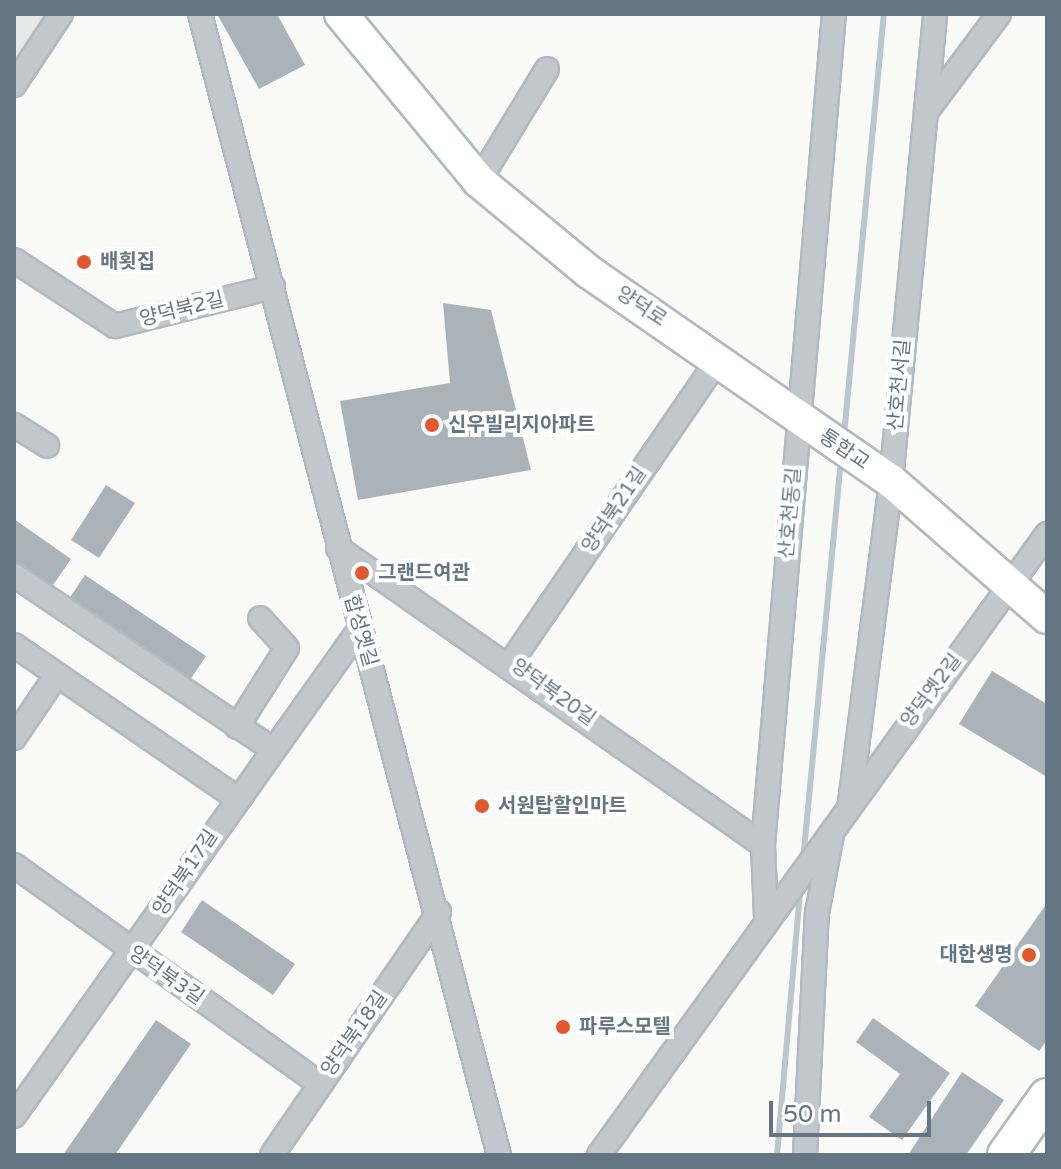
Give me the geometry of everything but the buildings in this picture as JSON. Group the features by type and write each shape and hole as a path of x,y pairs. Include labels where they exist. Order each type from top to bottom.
{"main road":[{"name":"양덕로","path":"341,14 479,181 589,272 719,358 804,422"},
{"name":"통합교","path":"804,422 886,478"},
{"path":"886,478 1009,589 1047,617"},
{"path":"1006,1155 1047,1097"}],"street":[{"path":"14,85 61,14"},
{"name":"합성옛길","path":"200,14 273,287 359,630 439,912 499,1155"},
{"name":"산호천동길","path":"769,913 763,845 804,422 834,14"},
{"name":"산호천서길","path":"850,802 935,14"},
{"path":"926,113 999,14"},
{"path":"479,181 547,69"},
{"name":"양덕북2길","path":"14,260 115,326 273,287"},
{"name":"양덕북21길","path":"511,662 719,358"},
{"path":"14,425 47,446"},
{"name":"양덕옛2길","path":"769,913 1047,534"},
{"name":"양덕북20길","path":"338,548 511,662 763,845"},
{"path":"14,575 272,749"},
{"path":"237,727 287,648 260,618"},
{"name":"양덕북17길","path":"14,1116 133,953 237,798 359,630"},
{"path":"14,645 237,798"},
{"path":"14,738 56,676"},
{"path":"805,1155 817,913 825,840"},
{"name":"양덕북3길","path":"14,865 320,1084"},
{"name":"양덕북18길","path":"272,1155 439,912"},
{"path":"599,1155 769,913"}],"shaded area":[{"path":"14,14 52,14 14,70"}],"waterway":[{"path":"844,435 884,14"},
{"path":"803,861 841,458"},
{"path":"777,1155 800,892"}],"place":[{"name":"배횟집","path":"84,262"},
{"name":"신우빌리지아파트","path":"432,425"},
{"name":"그랜드여관","path":"362,573"},
{"name":"서원탑할인마트","path":"482,806"},
{"name":"대한생명","path":"1029,955"},
{"name":"파루스모텔","path":"563,1027"}]}
